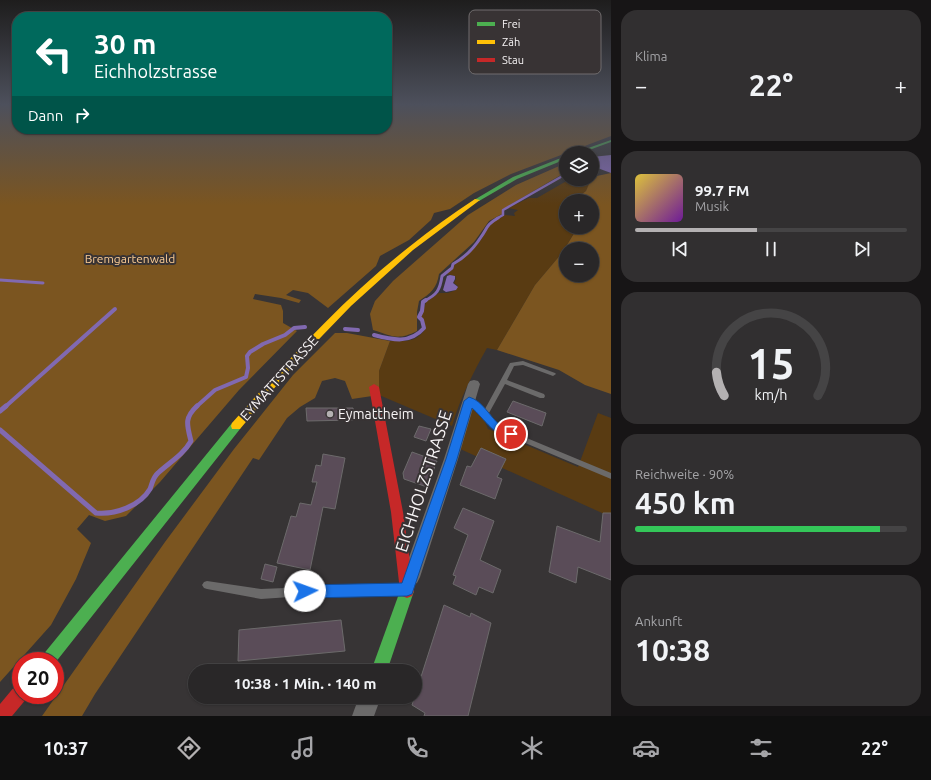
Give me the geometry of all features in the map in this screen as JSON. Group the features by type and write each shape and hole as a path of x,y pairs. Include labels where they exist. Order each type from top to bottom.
{"main road":[{"path":"596,146 611,141"},
{"name":"EYMATTSTRASSE","path":"54,652 260,396 324,328 401,257 467,206 511,180 559,160"},
{"path":"374,387 397,512 407,590 381,664"},
{"path":"1,716 12,703"}],"street":[{"name":"EICHHOLZSTRASSE","path":"407,590 451,459 474,384"},
{"path":"363,716 367,704"}],"lane":[{"path":"485,413 512,364 518,362 553,374"},
{"path":"503,381 542,396"},
{"path":"469,401 485,413 496,428 611,476"},
{"path":"207,585 261,594 334,590 407,590"}],"shaded area":[{"path":"611,155 611,173 599,169 599,156"},
{"path":"559,185 588,186 586,191 582,194 559,194 559,234 573,234 569,242 559,242 559,257 535,285 497,350 487,348 467,386 452,426 379,395 379,371 390,341 411,340 419,336 426,328 421,317 426,302 439,293 448,293 456,290 458,286 454,283 456,279 455,276 447,274 455,264 474,248 482,238 489,224 505,215 515,216 514,213 518,210 508,208 529,198 537,198"},
{"path":"447,276 455,276 453,283 458,287 456,290 446,292 443,290"},
{"path":"471,408 483,417 488,429 578,467 598,413 611,418 611,517 458,448"}],"green space":[{"name":"Bremgartenwald","path":"0,138 605,138 585,146 559,146 559,156 511,174 474,193 450,209 434,213 431,220 409,240 380,256 376,266 328,308 308,293 293,290 286,295 301,300 299,303 281,298 255,294 253,299 281,305 283,311 283,323 297,331 239,390 160,482 126,516 105,521 89,515 77,529 91,543 76,579 51,625 27,652 12,652 12,669 0,682"},
{"path":"559,166 559,176 503,209 502,214 489,221 474,242 439,274 437,283 433,290 419,301 417,312 417,331 400,337 390,336 373,330 370,314 375,301 393,281 468,215 516,185"},
{"path":"611,173 611,394 585,385 559,370 497,350 535,285 559,257 559,282 599,282 599,242 569,242 574,234 599,234 599,194 582,194 586,191 588,186 599,186 599,176"},
{"path":"335,333 347,333 390,341 379,371 379,395 352,399 345,381 335,378 322,381 315,398 300,407 287,418 259,460 253,458 95,694 82,716 42,716 50,704 64,704 64,685 165,542 234,449 293,375"}],"building":[{"path":"513,401 546,413 542,426 507,412"},
{"name":"Eymattheim","path":"306,408 353,408 355,420 307,421"},
{"path":"419,426 431,429 426,441 414,437"},
{"path":"481,448 506,459 497,477 502,479 495,499 460,485 467,466 471,467"},
{"path":"412,452 437,461 427,487 404,479 403,473"},
{"path":"323,454 345,458 335,509 323,507 310,570 277,563 291,516 296,517 300,503 311,505 317,482 312,482 316,465 321,466"},
{"path":"463,508 494,521 480,560 501,570 493,593 479,587 476,595 453,584 456,576 453,575 468,535 454,528"},
{"path":"603,513 611,513 611,580 578,567 576,583 549,572 557,526 600,542"},
{"path":"265,564 277,567 273,582 261,579"},
{"path":"444,605 470,617 471,613 491,623 468,716 424,716 425,713 412,705 422,704 422,674"},
{"path":"341,620 345,651 238,661 239,630"}],"waterway":[{"path":"496,219 503,215 503,210 559,178"},
{"path":"426,300 437,292 442,276 452,268 453,264 472,249 489,224 496,219"},
{"path":"0,280 43,283"},
{"path":"374,335 394,339 407,339 419,333 424,328 422,320 419,317 422,311 423,302 426,300"},
{"path":"5,407 115,309"},
{"path":"196,407 215,390 246,377 248,368 247,356 250,352 263,344 285,335 294,328 305,327"},
{"path":"345,329 358,330"},
{"path":"0,411 6,406"},
{"path":"0,430 96,513 103,513 119,511 134,505 146,495 156,475 180,454 191,441 188,418 196,407"}],"traffic: fast":[{"path":"596,146 611,141"},
{"path":"477,200 515,178 559,160"},
{"path":"54,652 236,426"},
{"path":"381,664 407,591"}],"traffic: slow":[{"path":"236,426 290,364 348,304 410,249 477,200"}],"traffic: jam":[{"path":"374,387 397,512 407,591"},
{"path":"1,716 12,703"}],"place":[{"name":"Eymattheim","path":"330,414"}],"route":[{"path":"305,591 407,590 469,401 485,413 490,422 496,428 511,434"}]}
